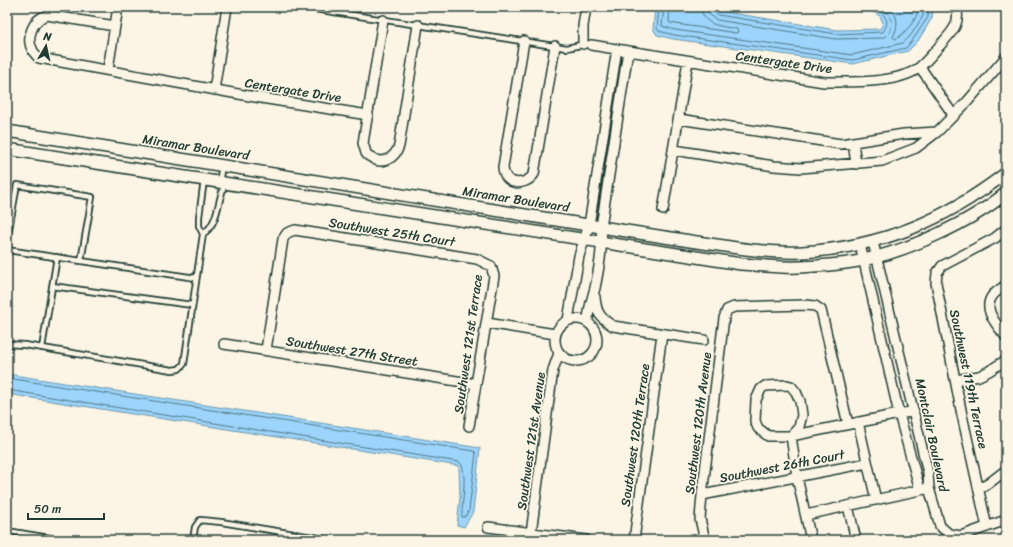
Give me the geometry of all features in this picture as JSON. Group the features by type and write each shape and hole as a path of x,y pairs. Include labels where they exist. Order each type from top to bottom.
{"street":[{"path":"108,69 118,7"},
{"path":"214,90 227,7"},
{"path":"586,7 583,26 587,44"},
{"name":"Centergate Drive","path":"587,44 824,82 890,80 920,67 953,31 958,13 956,7"},
{"name":"Centergate Drive","path":"115,26 47,15 41,16 33,24 30,40 32,50 39,58 108,69 214,90 368,115"},
{"path":"383,20 363,143 366,154 379,162 386,161 397,151 399,146 418,25"},
{"path":"524,41 503,168 503,174 515,183 531,179 534,174 555,46"},
{"path":"568,320 579,256 589,225 617,49"},
{"path":"588,322 588,312 602,243 601,227 628,51"},
{"path":"674,150 774,166 800,168 882,161 916,148 937,132 968,102 1006,57"},
{"path":"663,210 688,61"},
{"path":"920,67 954,116"},
{"path":"607,111 618,113"},
{"path":"679,119 841,144 904,134 937,132"},
{"name":"Miramar Boulevard","path":"7,131 601,227 766,252 801,252 873,242 913,229 971,199 1006,173"},
{"path":"853,142 856,164"},
{"path":"7,149 741,264 798,267 863,260 904,248 931,237 964,220 1006,193"},
{"name":"Southwest 119th Terrace","path":"987,527 936,283 937,273 942,266 995,238 1006,229"},
{"name":"Southwest 25th Court","path":"266,350 283,239 287,233 295,230 478,259 491,266"},
{"name":"Montclair Boulevard","path":"873,242 878,256 928,473 924,489"},
{"name":"Montclair Boulevard","path":"860,244 899,414 924,489 940,526 949,534 961,536 987,527"},
{"name":"Southwest 121st Terrace","path":"469,426 494,276 491,266"},
{"path":"1006,285 994,294 989,303 992,318 1006,337"},
{"path":"594,288 596,307 605,321 613,326 704,340"},
{"name":"Southwest 120th Avenue","path":"705,540 700,519 702,495 724,318 727,310 734,307 806,305 815,306 821,310 848,424"},
{"path":"574,318 582,319 588,322 597,332 597,346 590,357 577,361 564,358 556,347 556,334 562,324 574,318"},
{"path":"486,323 556,334"},
{"path":"597,332 613,326"},
{"name":"Southwest 120th Terrace","path":"634,540 662,334"},
{"path":"882,341 897,338"},
{"name":"Southwest 27th Street","path":"224,344 476,384"},
{"name":"Southwest 121st Avenue","path":"531,533 553,370 560,353"},
{"path":"956,380 979,376 989,372 1006,360"},
{"path":"791,436 799,427 802,415 800,401 796,392 791,386 787,385 765,386 761,389 756,400 755,421 758,428 768,436 791,436 914,410"},
{"path":"858,422 876,500"},
{"path":"791,436 797,476 812,540"},
{"name":"Southwest 26th Court","path":"702,495 867,463"},
{"path":"979,489 1006,470"},
{"path":"806,515 924,489"},
{"path":"848,506 856,540"},
{"path":"987,527 1006,520"},
{"path":"488,527 586,540"}],"lane":[{"path":"300,7 555,46 573,48 587,44"},
{"path":"203,234 210,230 213,224 221,195 222,166"},
{"path":"7,344 25,345 172,370 179,369 184,364 203,234 199,226 199,218 204,180"},
{"path":"7,240 17,185 92,197 81,261"},
{"path":"7,250 196,278"},
{"path":"42,348 57,257"},
{"path":"52,286 192,305"},
{"path":"192,540 195,527 200,520 331,540"},
{"path":"7,531 62,540"}],"water":[{"path":"655,7 714,7 719,11 837,30 880,29 883,23 880,16 864,7 929,7 933,9 932,18 918,41 908,51 853,64 673,39 657,35 653,29"},
{"path":"7,374 480,448 473,512 464,527 457,525 460,497 459,466 7,394"}]}
